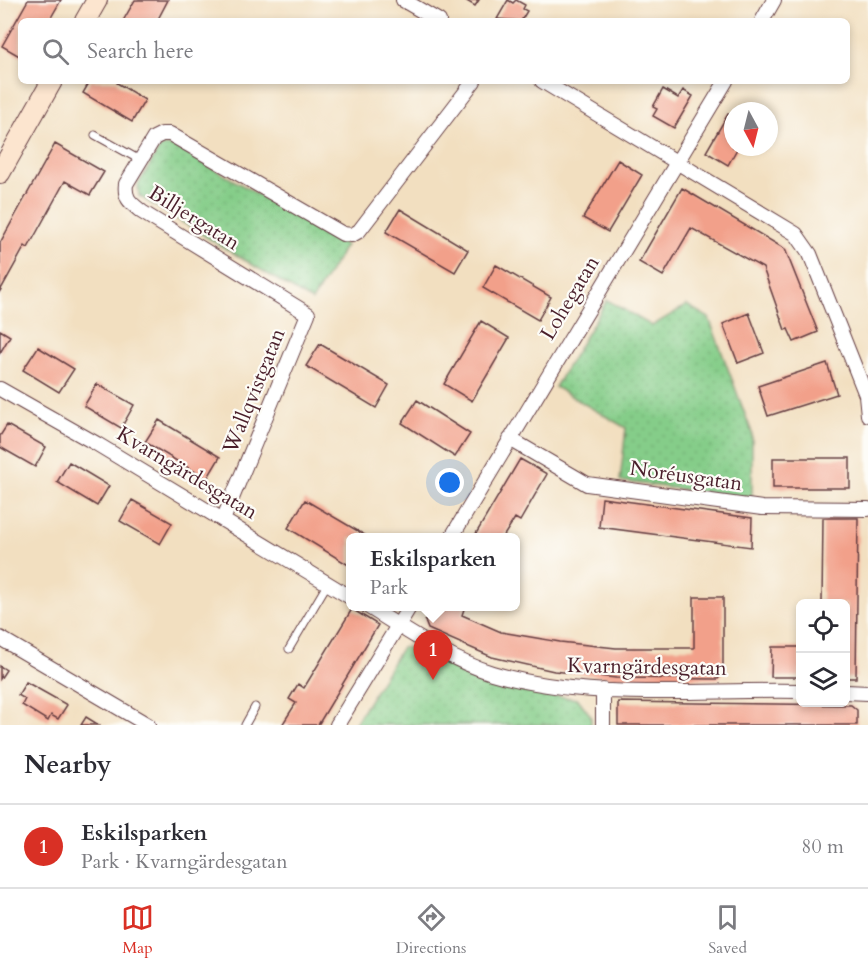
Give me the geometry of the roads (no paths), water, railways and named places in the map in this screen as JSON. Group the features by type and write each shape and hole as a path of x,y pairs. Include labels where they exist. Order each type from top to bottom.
{"main road":[{"path":"87,18 97,0"},
{"path":"0,173 50,84"}],"street":[{"path":"403,0 434,18"},
{"path":"764,18 774,0"},
{"name":"Billjergatan","path":"307,313 128,201 125,192 126,184 154,138 162,134 170,134 343,234 352,235 359,231 472,84"},
{"path":"547,84 679,161 796,234 810,254 866,395 868,415"},
{"name":"Lohegatan","path":"453,533 634,230 679,161 724,84"},
{"name":"Wallqvistgatan","path":"223,520 307,313"},
{"name":"Kvarngärdesgatan","path":"0,389 346,594"},
{"name":"Noréusgatan","path":"510,439 587,484 762,508 868,509"},
{"name":"Kvarngärdesgatan","path":"375,611 454,657 490,672 534,683 603,690 796,691"},
{"path":"337,725 407,611"},
{"path":"0,638 147,725"},
{"path":"603,690 603,725"},
{"path":"850,692 868,693"}],"lane":[{"path":"94,135 140,160"},
{"path":"289,649 328,583"},
{"path":"244,725 255,707"}],"place":[{"name":"Eskilsparken","path":"433,680"}]}
